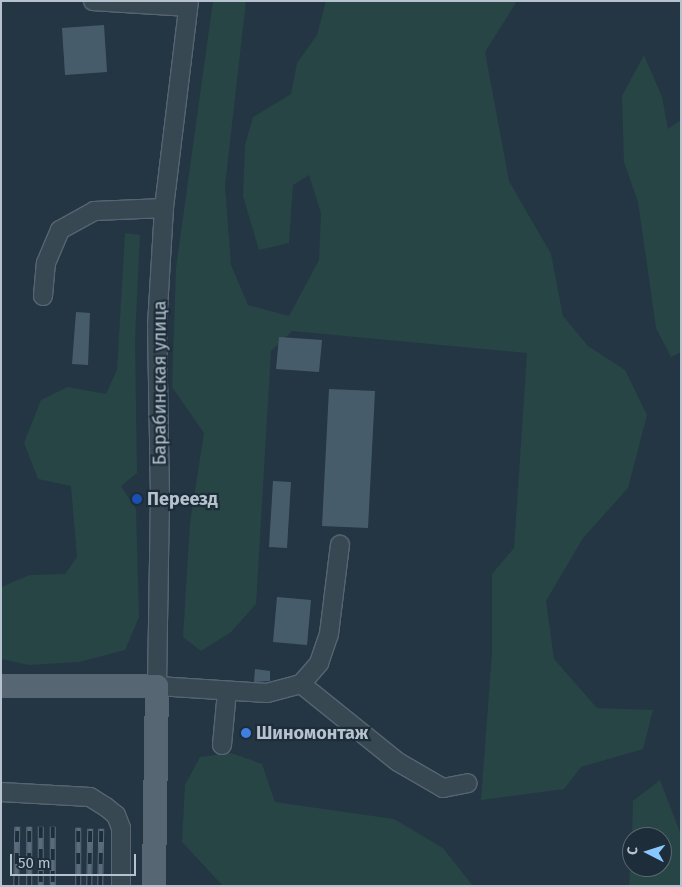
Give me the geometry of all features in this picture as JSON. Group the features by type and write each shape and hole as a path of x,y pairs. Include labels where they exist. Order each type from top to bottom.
{"main road":[{"path":"1,686 157,686"},
{"name":"Барабинская улица","path":"154,886 157,686"}],"street":[{"path":"93,1 189,4"},
{"name":"Барабинская улица","path":"157,686 160,496 157,325 164,208 189,4"},
{"path":"43,296 46,263 60,230 94,211 164,208"},
{"path":"157,686 267,693 301,684 319,663 329,634 340,545"},
{"path":"301,684 398,762 443,788 468,783"},
{"path":"222,745 227,691"},
{"path":"1,792 90,797 106,807 116,815 121,828 121,886"}],"green space":[{"path":"213,1 246,1 225,186 231,265 248,305 289,316 319,260 321,213 309,175 293,185 289,243 259,250 243,196 245,145 253,117 291,94 297,63 317,35 326,1 517,1 485,52 509,181 551,254 563,316 588,346 625,370 647,415 628,488 583,538 546,601 554,659 597,708 653,710 643,749 581,767 564,789 481,800 492,653 492,574 514,548 527,353 292,331 271,351 256,604 231,632 201,651 183,637 190,523 204,433 172,387 176,268"},
{"path":"644,55 662,97 668,129 681,120 681,352 671,357 656,328 638,202 624,162 622,96"},
{"path":"125,233 140,235 135,339 137,473 121,486 136,509 139,617 125,650 79,662 29,665 1,659 1,587 30,575 65,574 77,557 71,486 38,479 24,443 41,400 68,387 106,394 117,370"},
{"path":"231,753 262,764 275,802 394,819 443,848 473,886 223,886 182,842 185,785 200,757"},
{"path":"660,780 681,835 681,886 629,886 630,877 672,877 672,827 632,827 633,801"}],"building":[{"path":"104,25 107,72 65,75 62,28"},
{"path":"76,312 90,313 88,365 72,364"},
{"path":"279,337 322,340 319,372 276,369"},
{"path":"329,389 375,391 368,528 322,526"},
{"path":"273,481 291,482 287,548 269,547"},
{"path":"277,597 311,600 307,645 273,642"},
{"path":"255,669 270,671 270,681 254,682"}],"railway":[{"path":"16,886 17,827"},
{"path":"29,827 29,886"},
{"path":"41,827 41,886"},
{"path":"53,827 53,886"},
{"path":"78,828 78,886"},
{"path":"89,886 90,829"},
{"path":"100,886 101,829"}],"place":[{"name":"Переезд","path":"137,499"},
{"name":"Шиномонтаж","path":"246,733"}]}
